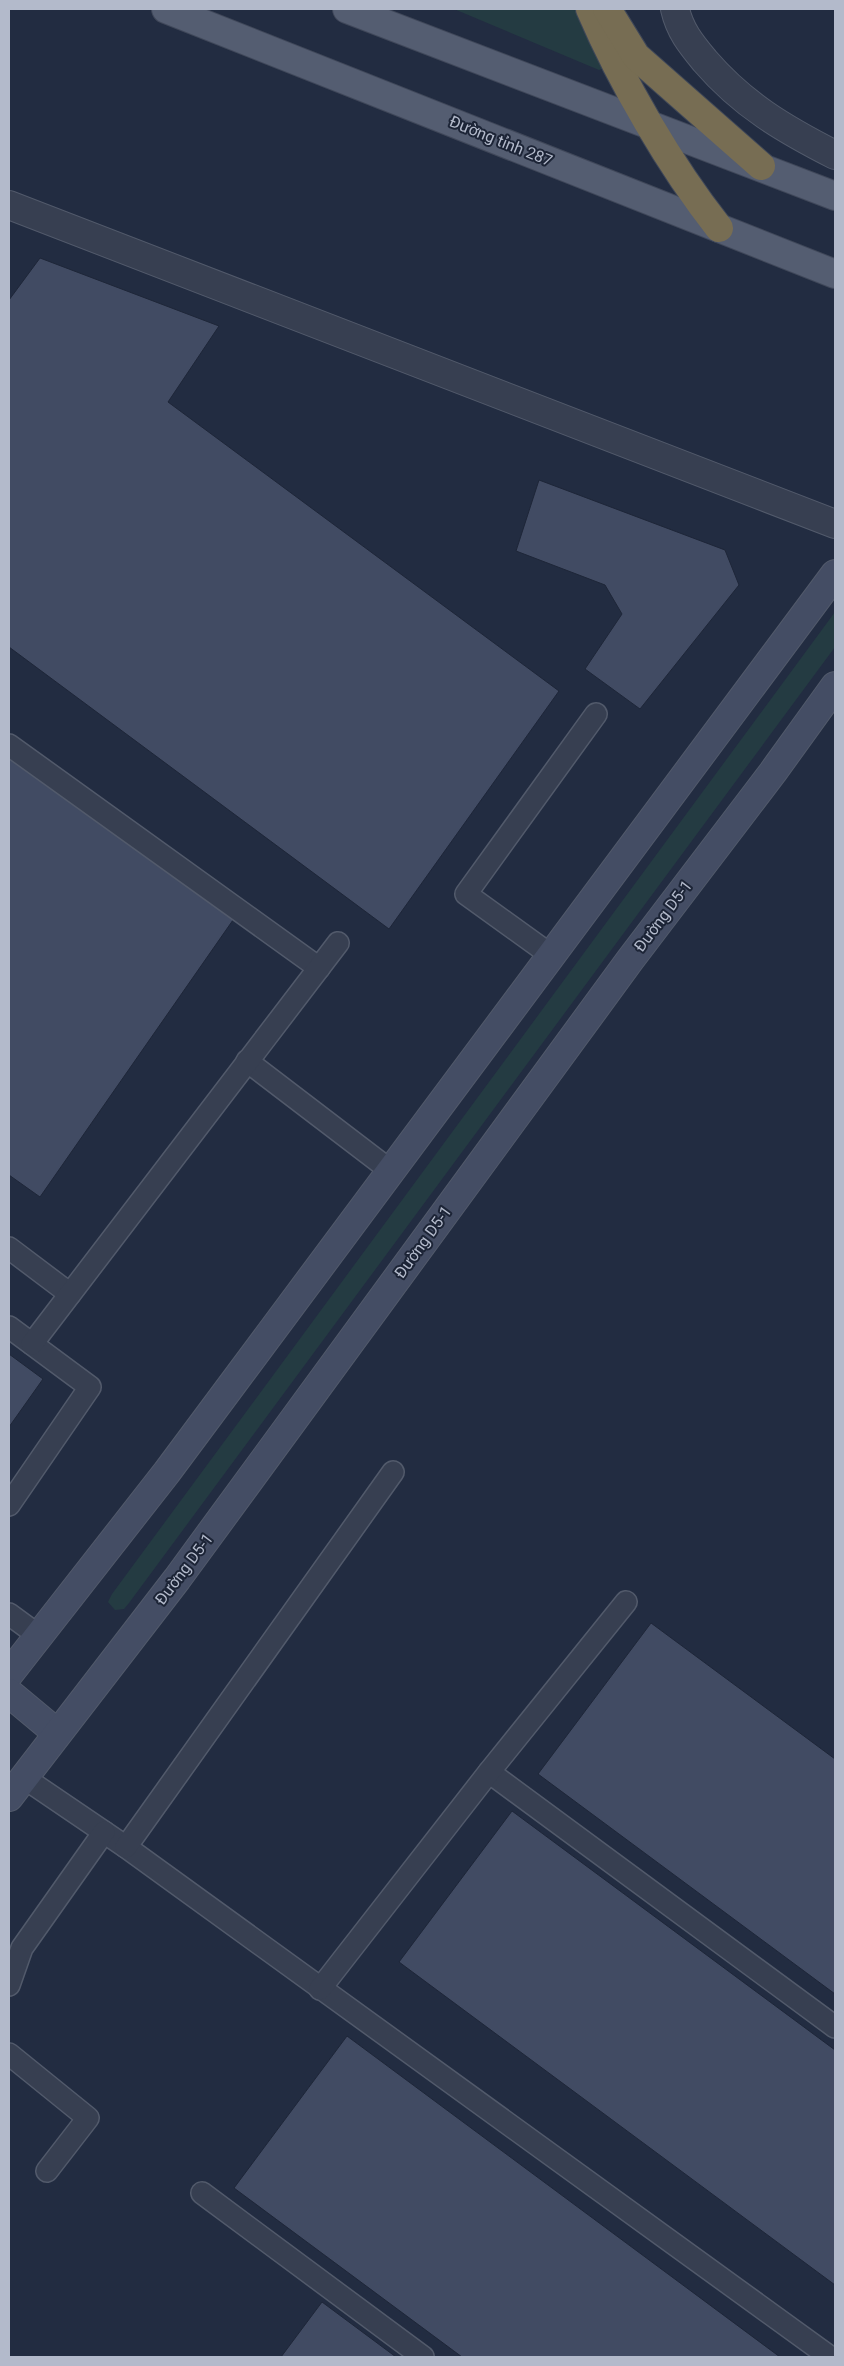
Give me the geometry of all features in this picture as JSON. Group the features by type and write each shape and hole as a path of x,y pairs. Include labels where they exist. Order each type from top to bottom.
{"highway":[{"path":"590,9 604,42 650,124 700,204 719,228"},
{"path":"607,9 617,29 636,56 761,166"}],"main road":[{"name":"Đường tỉnh 287","path":"166,9 835,274"},
{"path":"347,9 761,166 835,196"},
{"path":"9,1674 167,1472 835,574"},
{"name":"Đường D5-1","path":"16,1787 183,1571 630,960 774,772 835,686"},
{"path":"9,1693 57,1733"}],"street":[{"path":"675,9 679,26 685,37 727,86 772,122 835,155"},
{"path":"9,205 835,524"}],"lane":[{"path":"552,956 466,894 596,714"},
{"path":"9,745 319,968"},
{"path":"32,1344 338,943"},
{"path":"247,1061 391,1171"},
{"path":"9,1248 70,1294"},
{"path":"9,1327 90,1387 9,1505"},
{"path":"126,1847 393,1472"},
{"path":"320,1989 489,1772 626,1602"},
{"path":"9,1614 39,1636"},
{"path":"489,1772 835,2027"},
{"path":"16,1787 104,1832 126,1847 830,2357"},
{"path":"9,1985 22,1948 104,1832"},
{"path":"9,2054 88,2118 47,2171"},
{"path":"202,2193 423,2357"}],"shaded area":[{"path":"454,9 577,9 608,66 599,70"},
{"path":"835,612 835,647 129,1603 124,1609 115,1610 108,1602 112,1594"}],"building":[{"path":"40,258 219,326 168,402 559,691 389,929 9,647 9,300"},
{"path":"539,480 725,550 739,585 640,709 585,669 622,614 605,585 516,551"},
{"path":"9,751 240,910 40,1197 9,1175"},
{"path":"9,1354 43,1379 9,1427"},
{"path":"651,1623 835,1759 835,1994 538,1774"},
{"path":"512,1811 835,2050 835,2285 399,1962"},
{"path":"347,2036 780,2357 462,2357 234,2188"},
{"path":"322,2302 396,2357 281,2357"}]}
